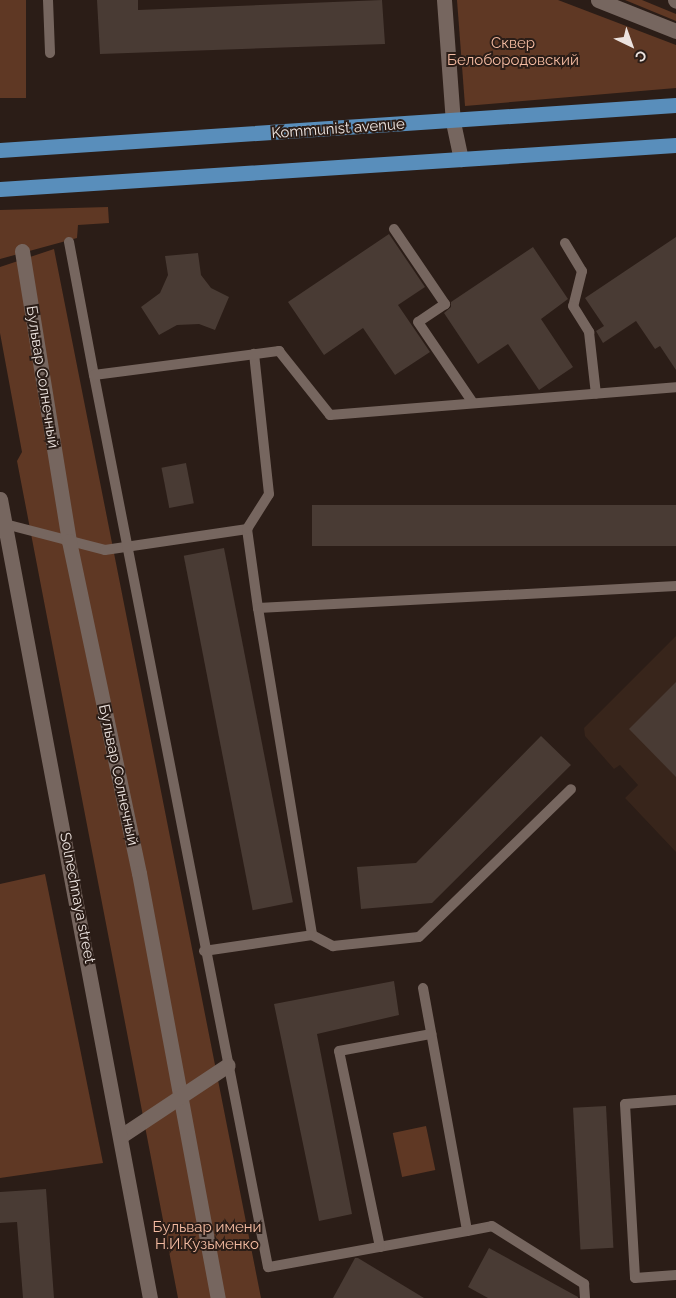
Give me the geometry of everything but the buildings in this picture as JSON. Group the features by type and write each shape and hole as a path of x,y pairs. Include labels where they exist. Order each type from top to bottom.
{"main road":[{"name":"Kommunist avenue","path":"0,150 454,122 676,106"},
{"path":"0,189 676,145"}],"street":[{"path":"444,0 454,122 461,159"},
{"path":"598,0 676,31"},
{"name":"Бульвар Солнечный","path":"22,251 69,541 139,873 218,1298"},
{"name":"Solnechnaya street","path":"0,499 150,1298"},
{"path":"121,1136 228,1065"}],"lane":[{"path":"48,0 50,54"},
{"path":"394,229 445,304 418,322 474,403"},
{"path":"70,242 204,951 268,1267 492,1226 584,1284 585,1298"},
{"path":"565,243 582,270 573,306 589,332 596,394"},
{"path":"94,375 279,351 330,415 676,387"},
{"path":"254,354 269,494 247,529 258,608 312,935"},
{"path":"5,524 105,550 247,529"},
{"path":"258,608 676,586"},
{"path":"204,951 312,935 333,946 419,937 572,789"},
{"path":"423,988 467,1231"},
{"path":"380,1247 339,1051 431,1034"},
{"path":"676,1100 625,1104 635,1278 676,1275"}],"shaded area":[{"path":"676,636 676,852 625,798 638,785 620,765 614,769 585,736 584,728"}],"green space":[{"path":"0,0 26,0 26,98 0,98"},
{"name":"Сквер Белобородовский","path":"457,0 558,0 676,45 676,88 465,106"},
{"path":"625,0 642,0 676,14 676,21"},
{"path":"108,207 109,223 78,225 77,238 0,259 0,210"},
{"name":"Бульвар имени Н.И.Кузьменко","path":"54,249 261,1298 178,1298 17,461 22,452 0,333 0,267"},
{"path":"45,874 103,1163 0,1178 0,884"},
{"path":"426,1126 435,1170 402,1177 393,1133"}]}
